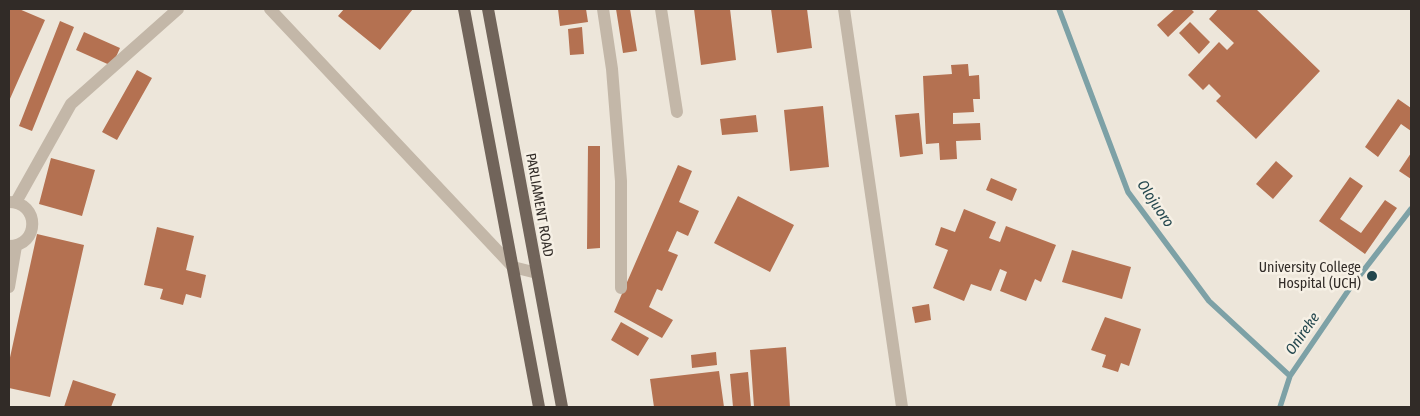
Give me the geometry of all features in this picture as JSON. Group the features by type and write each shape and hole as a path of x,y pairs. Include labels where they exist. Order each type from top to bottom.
{"main road":[{"path":"464,9 539,407"},
{"name":"PARLIAMENT ROAD","path":"488,9 562,407"}],"street":[{"path":"9,287 12,246 25,242 31,234 34,224 31,214 25,206 12,202 71,104 178,9"},
{"path":"270,9 512,267 537,273"},
{"path":"603,9 612,69 621,181 621,288"},
{"path":"661,9 677,112"},
{"path":"844,9 902,407"}],"building":[{"path":"9,9 19,9 45,20 9,101"},
{"path":"344,9 413,9 380,50 338,16"},
{"path":"558,9 586,9 588,22 560,26"},
{"path":"616,9 630,9 637,51 623,53"},
{"path":"694,9 730,9 736,60 701,65"},
{"path":"771,9 807,9 812,48 777,53"},
{"path":"1175,9 1191,9 1194,12 1168,37 1157,25"},
{"path":"1218,9 1256,9 1320,71 1256,139 1216,101 1221,96 1209,84 1203,90 1188,75 1219,42 1227,50 1234,43 1209,19"},
{"path":"60,21 74,27 32,131 19,126"},
{"path":"1190,22 1210,42 1199,54 1179,33"},
{"path":"582,27 584,54 570,55 568,29"},
{"path":"84,32 120,48 112,66 76,50"},
{"path":"968,64 969,76 979,75 980,99 973,99 974,112 953,113 953,124 980,123 981,140 956,141 957,159 940,160 939,143 926,144 923,76 952,74 951,65"},
{"path":"137,70 152,78 117,140 102,132"},
{"path":"1398,99 1411,108 1411,131 1401,124 1378,157 1365,147"},
{"path":"823,106 829,167 790,171 784,110"},
{"path":"919,113 923,154 900,157 895,115"},
{"path":"756,115 758,132 722,135 720,119"},
{"path":"588,146 600,146 600,248 587,249"},
{"path":"1411,153 1411,179 1399,171"},
{"path":"51,158 95,170 82,216 39,204"},
{"path":"1276,161 1293,176 1273,199 1256,184"},
{"path":"678,165 692,171 679,202 699,211 688,236 677,231 668,251 678,255 662,291 657,289 649,307 673,320 662,338 614,312"},
{"path":"1350,177 1363,186 1340,219 1361,233 1385,200 1397,208 1365,254 1319,221"},
{"path":"991,178 1017,189 1012,201 986,190"},
{"path":"738,196 794,225 770,272 714,243"},
{"path":"964,209 996,222 989,238 1000,242 1006,226 1056,245 1041,282 1035,279 1026,301 1000,291 1007,272 1000,269 991,291 971,284 964,301 933,288 948,250 935,245 941,227 955,232"},
{"path":"157,227 194,236 186,270 206,275 201,298 186,294 183,305 160,299 163,289 144,285"},
{"path":"37,234 84,245 50,397 9,388 9,362"},
{"path":"1072,250 1131,267 1122,299 1062,282"},
{"path":"929,304 931,320 915,323 912,307"},
{"path":"1105,317 1141,329 1129,366 1121,363 1118,372 1102,367 1106,355 1091,350"},
{"path":"621,322 649,338 638,356 611,340"},
{"path":"786,347 790,407 754,407 750,350"},
{"path":"716,352 717,365 692,368 691,355"},
{"path":"719,371 724,407 654,407 650,379"},
{"path":"748,372 751,407 733,407 730,374"},
{"path":"73,380 116,394 111,407 64,407"}],"waterway":[{"name":"Olojuoro","path":"1059,9 1128,192 1209,301 1290,376"},
{"name":"Onireke","path":"1280,407 1290,376 1350,288 1411,209"}],"place":[{"name":"University College Hospital (UCH)","path":"1372,276"}]}
